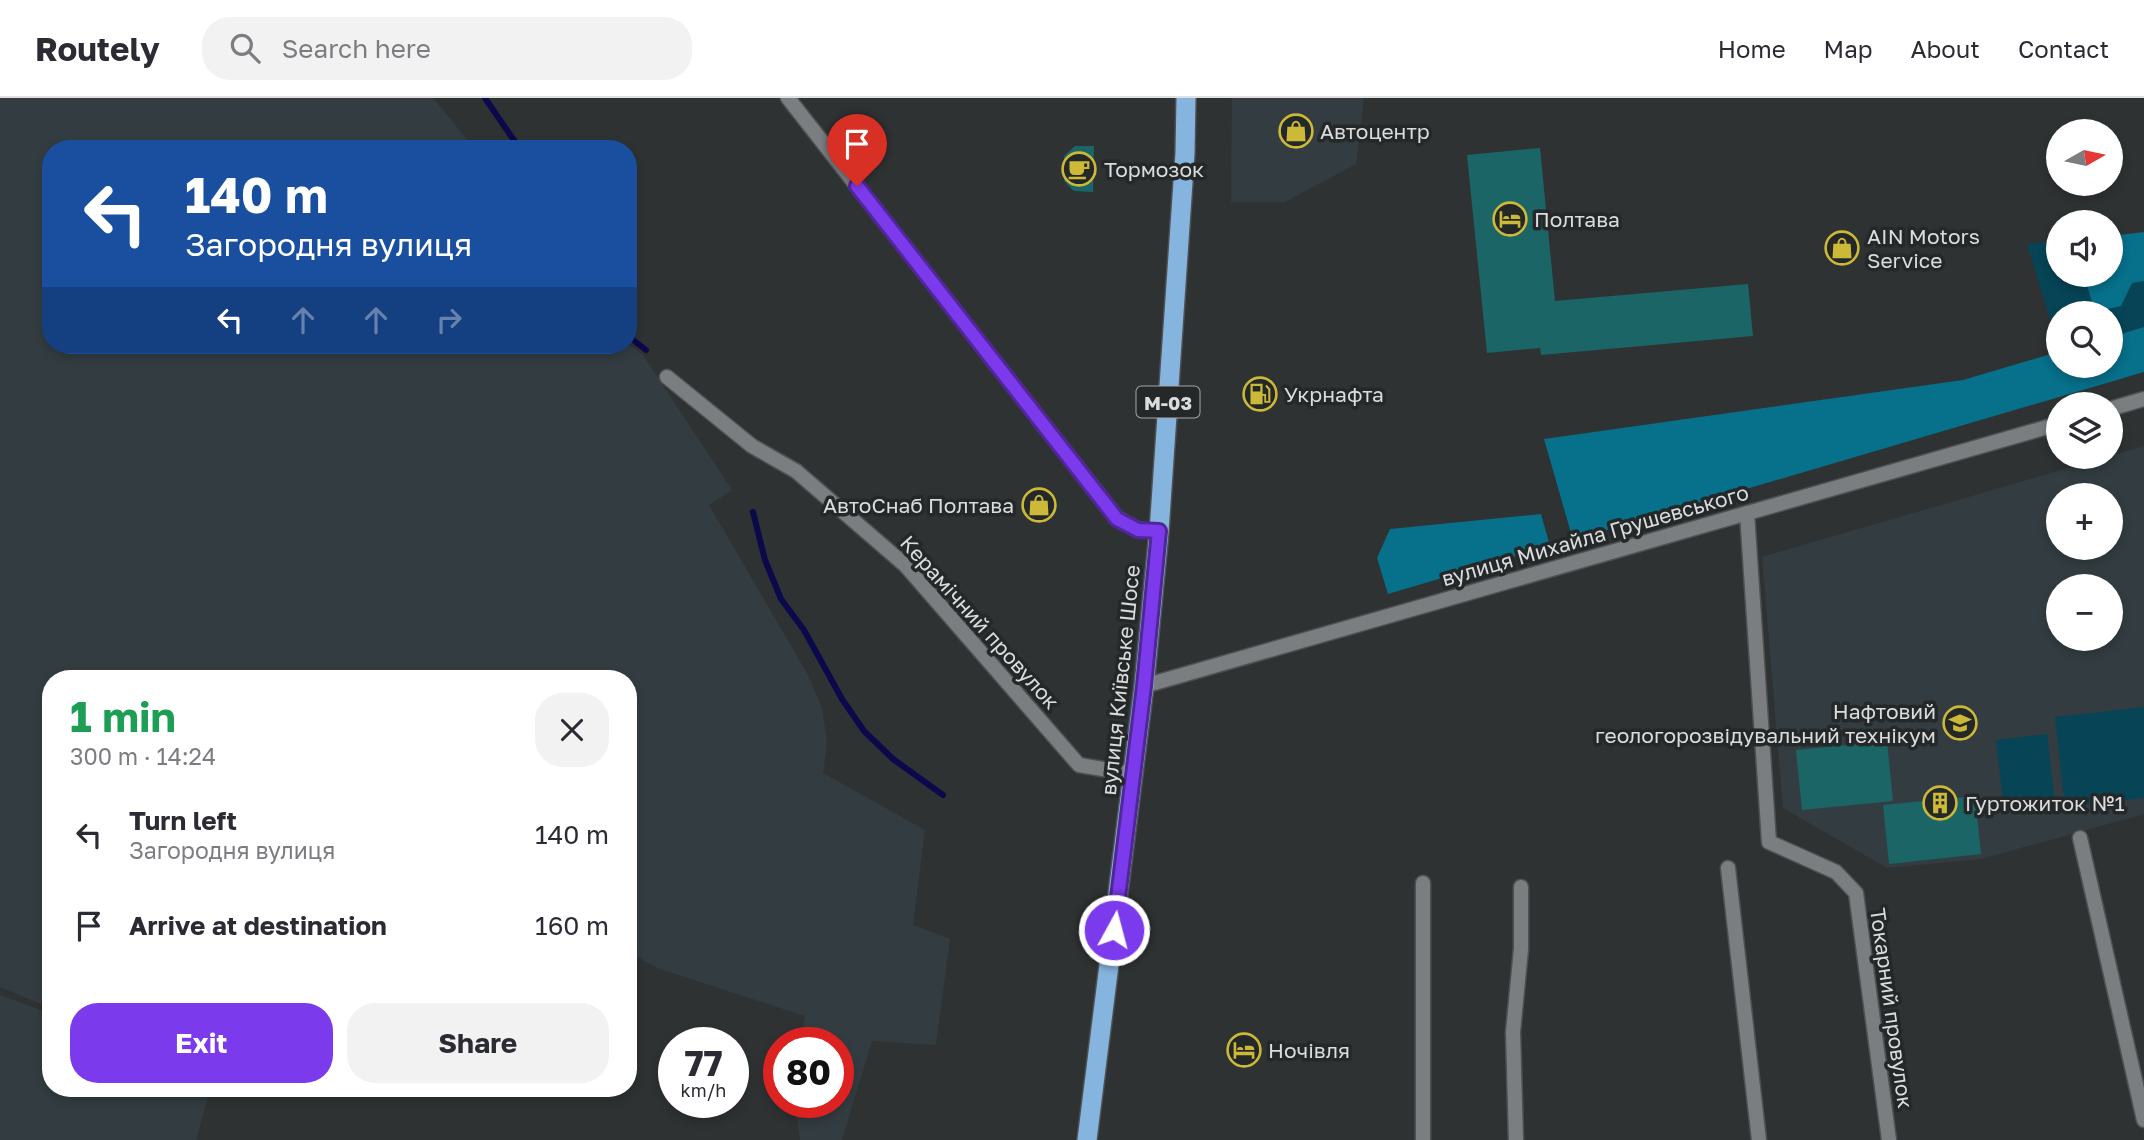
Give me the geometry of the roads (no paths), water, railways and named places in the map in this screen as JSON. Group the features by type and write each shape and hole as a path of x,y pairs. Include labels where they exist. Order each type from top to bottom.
{"highway":[{"name":"вулиця Київське Шосе","path":"1087,1140 1144,686 1159,531 1185,153 1186,98"}],"street":[{"path":"788,98 1117,519 1138,530 1159,531"},
{"name":"Керамічний провулок","path":"667,377 752,446 796,471 905,565 1079,765 1133,774"},
{"path":"2123,405 2144,399"},
{"name":"вулиця Михайла Грушевського","path":"1144,686 2046,427"},
{"name":"Токарний провулок","path":"1748,513 1769,842 1836,872 1856,893 1889,1140"},
{"path":"2080,838 2144,1120"},
{"path":"1728,868 1759,1140"},
{"path":"1423,883 1423,1140"},
{"path":"1516,1140 1513,1032 1521,948 1521,887"}],"waterway":[{"path":"485,98 514,140"},
{"path":"637,343 646,350"},
{"path":"753,512 765,560 781,599 804,630 842,699 864,731 893,759 943,795"}],"place":[{"name":"Автоцентр","path":"1296,131"},
{"name":"Тормозок","path":"1079,169"},
{"name":"Полтава","path":"1510,219"},
{"name":"AIN Motors Service","path":"1842,248"},
{"name":"Укрнафта","path":"1260,394"},
{"name":"АвтоСнаб Полтава","path":"1039,505"},
{"name":"Нафтовий геологорозвідувальний технікум","path":"1960,723"},
{"name":"Гуртожиток №1","path":"1940,803"},
{"name":"Ночівля","path":"1244,1050"}]}
